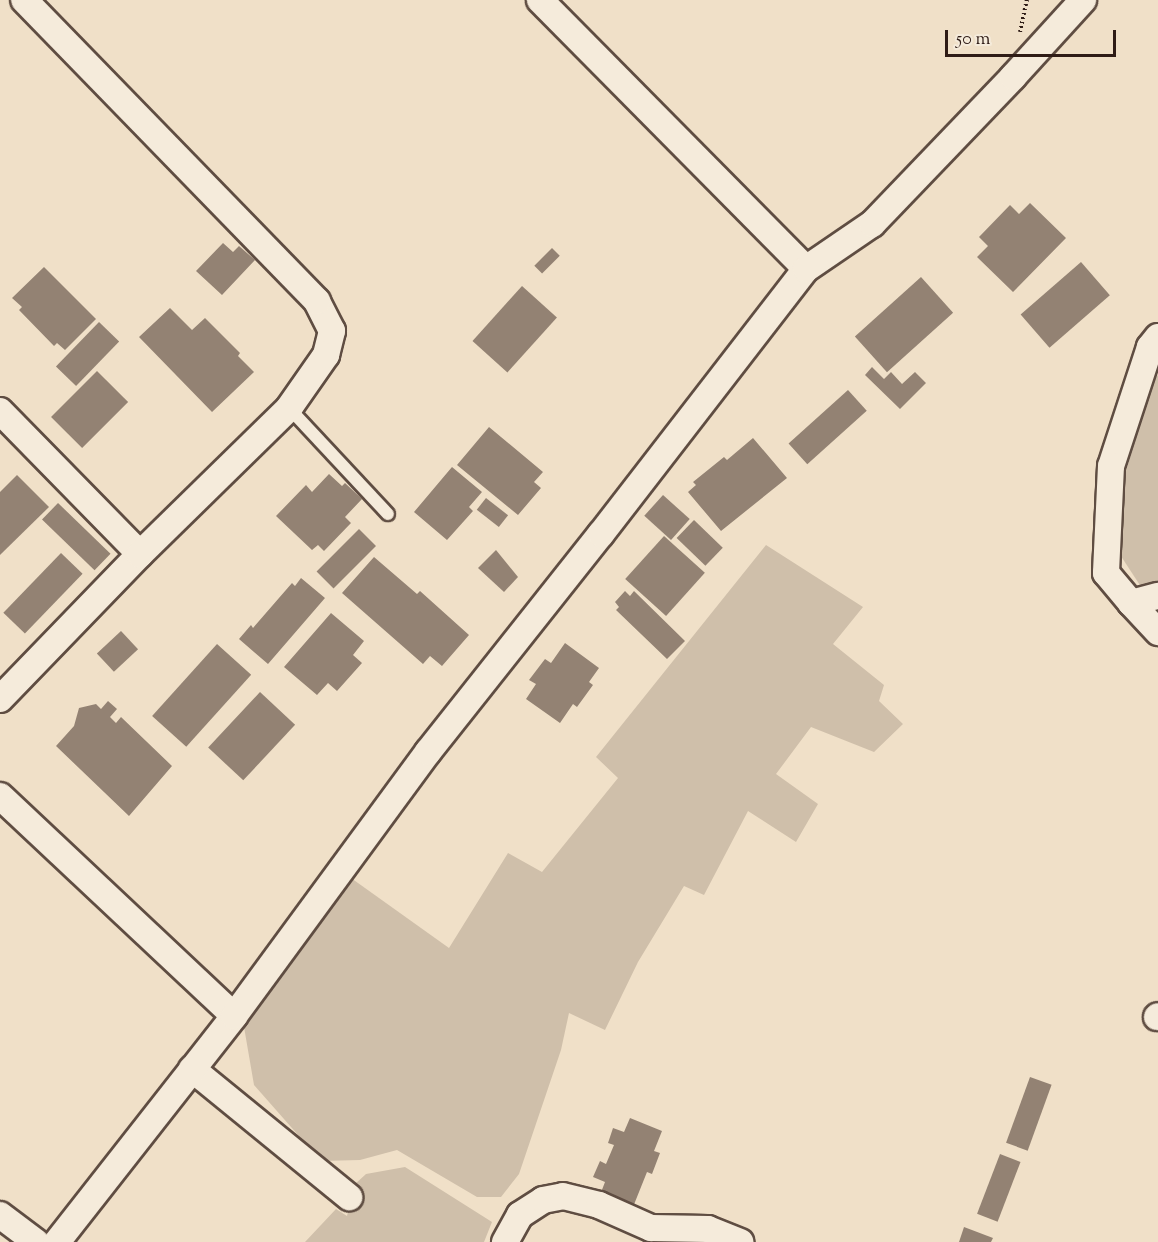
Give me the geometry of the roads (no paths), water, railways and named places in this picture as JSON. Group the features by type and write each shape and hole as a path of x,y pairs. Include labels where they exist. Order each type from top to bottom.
{"street":[{"path":"0,699 140,554 289,408 326,355 332,332 317,301 24,0"},
{"path":"540,0 806,269"},
{"path":"57,1242 234,1016 428,752 601,534 806,269 872,224 1013,77 1083,0"},
{"path":"1158,337 1150,347 1111,466 1106,573 1158,632"},
{"path":"0,411 140,554"},
{"path":"1131,603 1158,596"},
{"path":"0,796 234,1016"},
{"path":"192,1069 349,1197"},
{"path":"505,1242 520,1215 543,1200 563,1196 598,1205 651,1228 708,1229 741,1242"},
{"path":"0,1215 36,1242"}],"lane":[{"path":"289,408 388,514"}]}
